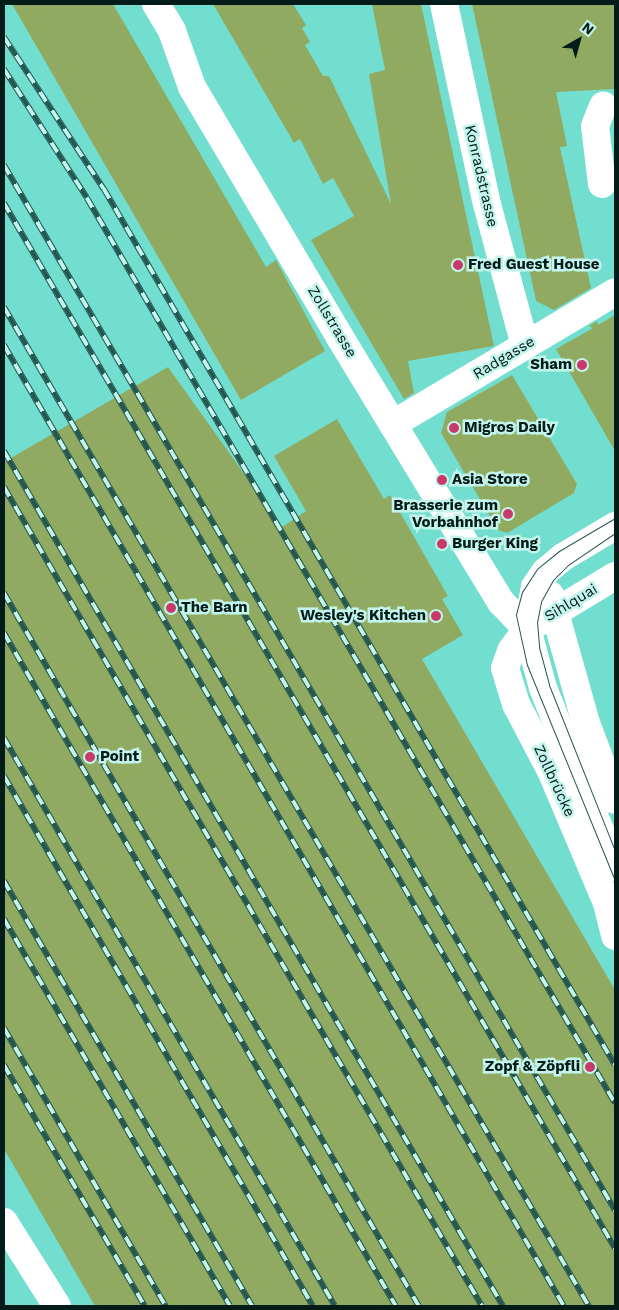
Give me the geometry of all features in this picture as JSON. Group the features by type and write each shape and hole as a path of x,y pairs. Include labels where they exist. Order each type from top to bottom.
{"street":[{"name":"Zollstrasse","path":"156,4 172,31 192,87 393,424 502,602 527,629"},
{"name":"Konradstrasse","path":"444,4 487,204 525,346"},
{"path":"602,184 595,126 603,106"},
{"name":"Radgasse","path":"393,424 615,292"},
{"path":"527,629 535,587 563,557 615,526"},
{"path":"563,557 552,579 550,593 554,612 571,672 615,800"},
{"name":"Sihlquai","path":"527,629 615,576"},
{"name":"Zollbrücke","path":"527,629 543,688 615,868"},
{"name":"Zollbrücke","path":"527,629 511,651 505,668 516,704 552,772 607,903 615,936"},
{"path":"4,1222 52,1300"}],"building":[{"path":"12,4 113,4 266,267 276,260 325,351 241,400"},
{"path":"213,4 293,4 306,25 302,28 310,42 305,45 323,76 329,76 391,204 369,74 385,70 372,4 421,4 494,346 408,361 414,393 404,399 311,240 354,216 333,178 323,184 300,139 294,143"},
{"path":"472,4 615,4 615,89 556,92 567,146 560,147 591,288 554,310 536,301"},
{"path":"615,315 615,451 556,349 593,328 589,326 597,321 598,325"},
{"path":"168,367 282,527 306,511 274,456 337,419 384,499 390,495 448,596 442,599 463,635 422,659 615,990 615,1306 95,1306 4,1149 4,462"},
{"path":"512,375 577,484 574,493 507,533 498,530 441,433 447,412"}],"tram line":[{"path":"615,518 559,551 537,569 522,592 516,615 527,665 615,881"},
{"path":"615,533 568,565 553,580 541,602 537,622 539,647 549,685 615,851"}],"railway":[{"path":"4,37 104,189 615,1065"},
{"path":"4,69 87,198 615,1103"},
{"path":"4,165 615,1210"},
{"path":"4,203 615,1248"},
{"path":"4,307 589,1306"},
{"path":"4,345 564,1306"},
{"path":"4,451 503,1306"},
{"path":"4,487 482,1306"},
{"path":"4,593 419,1306"},
{"path":"4,633 396,1306"},
{"path":"4,738 335,1306"},
{"path":"4,776 313,1306"},
{"path":"4,881 252,1306"},
{"path":"4,919 230,1306"},
{"path":"4,1028 166,1306"},
{"path":"4,1065 145,1306"}],"place":[{"name":"Fred Guest House","path":"458,265"},
{"name":"Sham","path":"582,365"},
{"name":"Migros Daily","path":"454,428"},
{"name":"Asia Store","path":"442,480"},
{"name":"Brasserie zum Vorbahnhof","path":"508,514"},
{"name":"Burger King","path":"442,544"},
{"name":"The Barn","path":"171,608"},
{"name":"Wesley's Kitchen","path":"436,616"},
{"name":"Point","path":"90,757"},
{"name":"Zopf & Zöpfli","path":"590,1067"}]}
